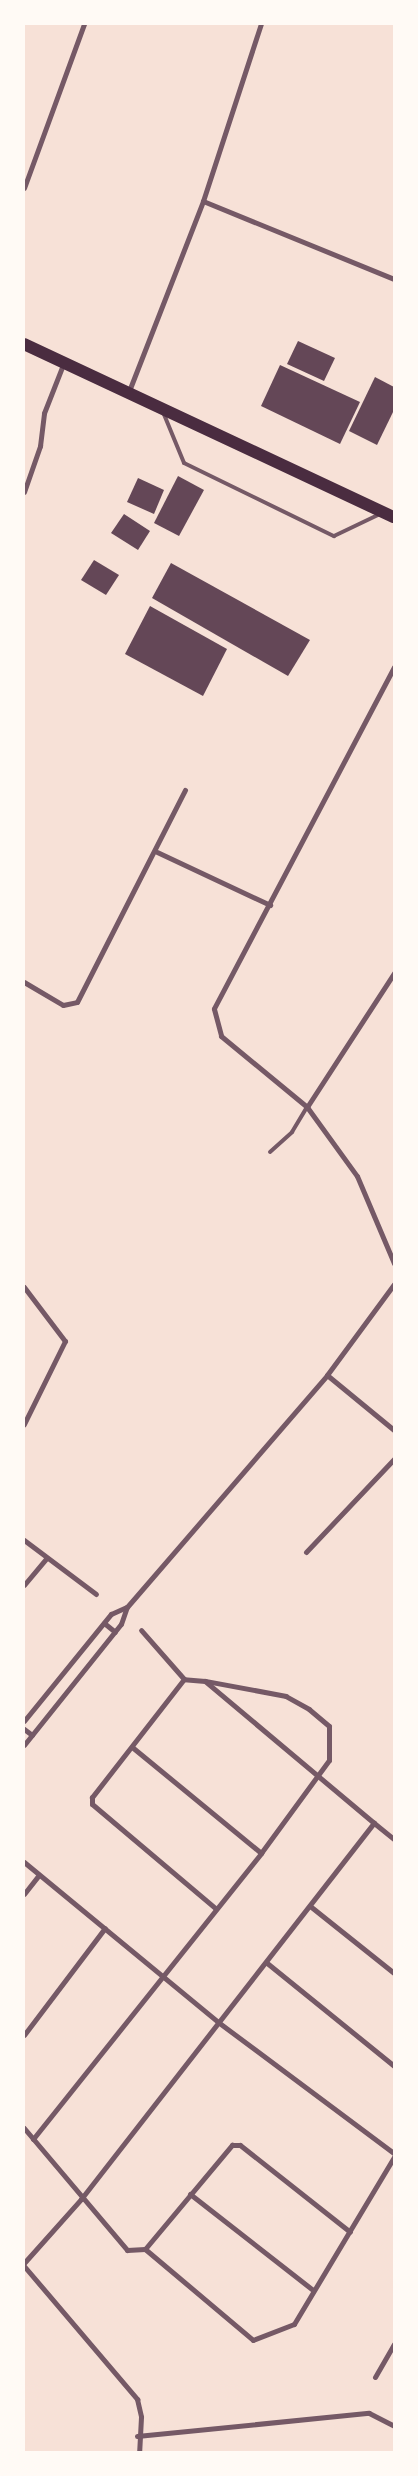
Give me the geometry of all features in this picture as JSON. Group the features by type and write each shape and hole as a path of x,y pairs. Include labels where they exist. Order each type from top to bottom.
{"main road":[{"path":"24,344 129,391 389,515"}],"street":[{"path":"24,188 84,24"},
{"path":"129,391 203,200 261,24"},
{"path":"203,200 394,279"},
{"path":"24,492 40,446 44,413 64,361"},
{"path":"394,667 392,677 214,1009 214,1023 221,1036 307,1107 358,1176 394,1263"},
{"path":"24,982 63,1005 77,1002 157,852 184,790"},
{"path":"157,852 270,905"},
{"path":"307,1107 394,973"},
{"path":"24,1745 115,1632 128,1607 327,1375 394,1284"},
{"path":"24,1287 65,1341 24,1424"},
{"path":"327,1375 394,1430"},
{"path":"306,1552 394,1459"},
{"path":"24,1540 96,1594"},
{"path":"24,1584 47,1558"},
{"path":"24,1721 104,1622 128,1607"},
{"path":"104,1622 115,1632"},
{"path":"33,2139 161,1973 261,1853 329,1760 331,1742 329,1726 322,1717 286,1696 184,1679 141,1630"},
{"path":"184,1679 92,1797 92,1804 215,1908"},
{"path":"205,1681 394,1839"},
{"path":"24,1728 32,1735"},
{"path":"132,1746 261,1853"},
{"path":"139,2452 137,2436 142,2417 137,2399 24,2264 81,2200 374,1823"},
{"path":"24,1862 161,1973 218,2022 394,2153"},
{"path":"24,1894 39,1875"},
{"path":"310,1906 394,1973"},
{"path":"24,2035 104,1928"},
{"path":"267,1962 394,2066"},
{"path":"24,2128 81,2200 127,2250 145,2249 253,2340 294,2324 394,2157"},
{"path":"145,2249 232,2145 240,2145 350,2232"},
{"path":"190,2194 313,2290"},
{"path":"375,2377 394,2344"},
{"path":"137,2436 369,2413 394,2426"}],"lane":[{"path":"161,406 184,463 334,536 389,515"},
{"path":"270,1152 292,1132 307,1107"}],"building":[{"path":"298,341 335,358 324,381 287,364"},
{"path":"280,365 360,402 340,444 261,406"},
{"path":"375,377 394,387 394,410 377,445 349,431"},
{"path":"178,476 204,490 179,536 154,523"},
{"path":"138,478 164,490 154,514 127,502"},
{"path":"124,514 150,531 138,550 111,533"},
{"path":"94,560 119,575 106,595 81,580"},
{"path":"171,563 310,640 288,676 152,598"},
{"path":"150,606 227,649 203,696 125,654"}]}
